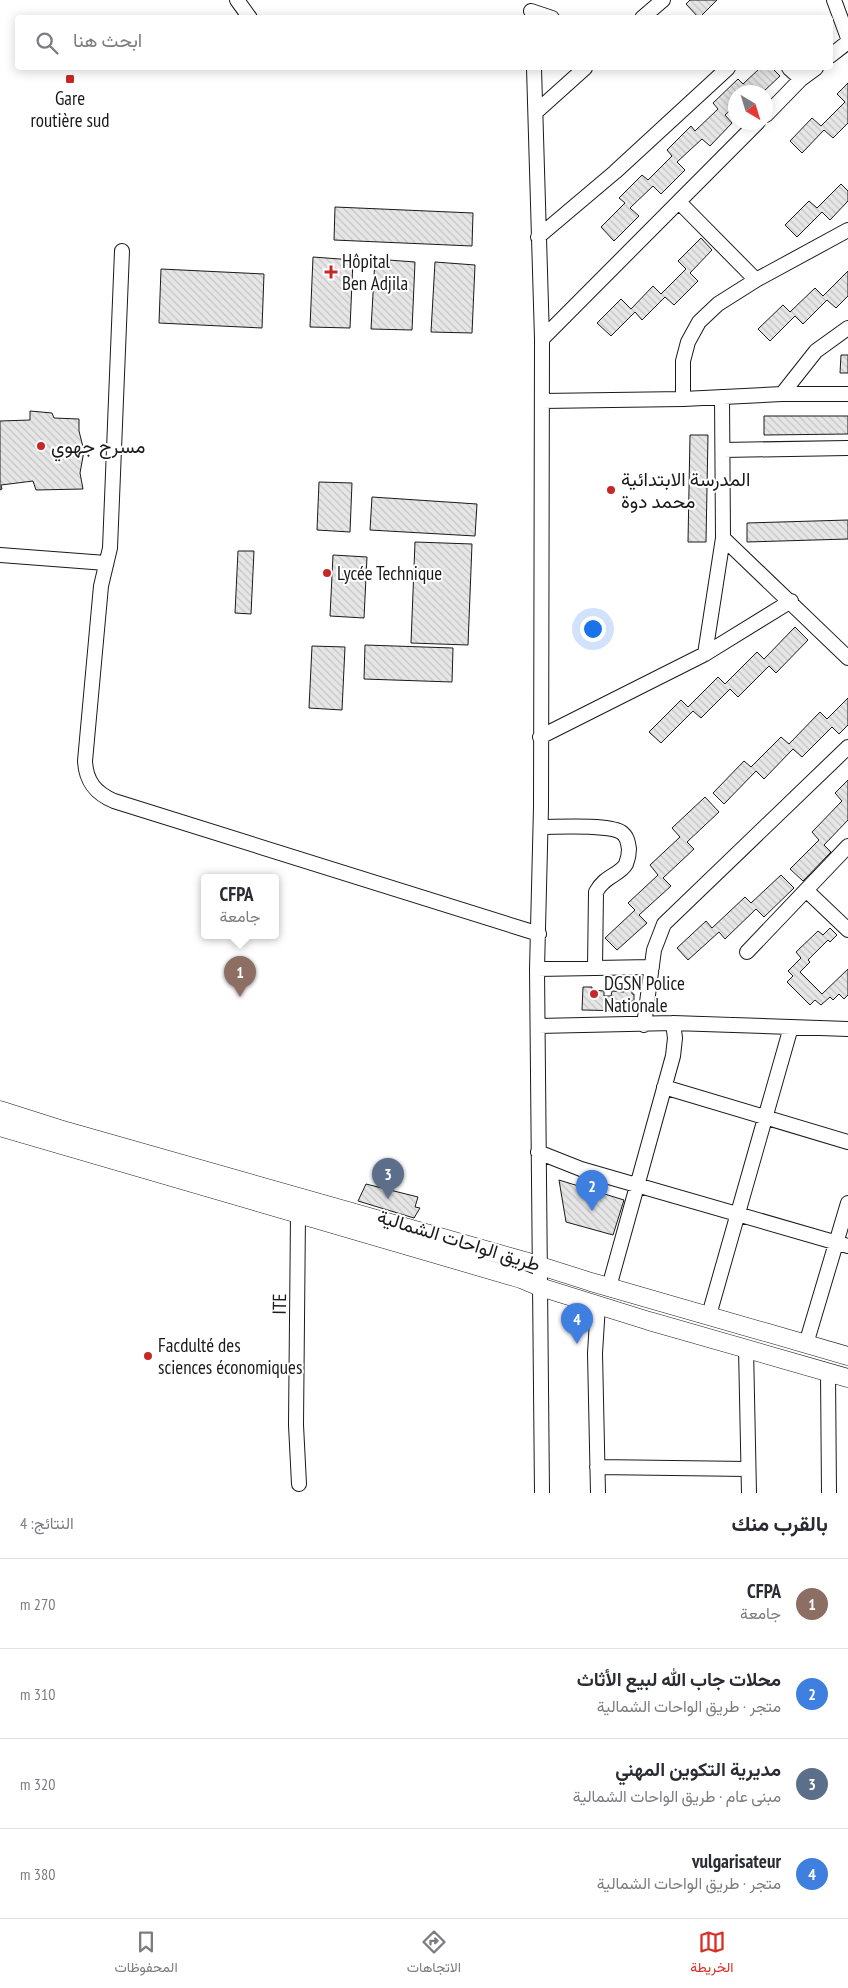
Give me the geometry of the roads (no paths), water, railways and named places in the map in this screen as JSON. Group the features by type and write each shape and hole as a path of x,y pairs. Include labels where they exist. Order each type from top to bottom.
{"main road":[{"name":"طريق الواحات الشمالية","path":"0,1110 66,1131 540,1265 609,1287 848,1356"},
{"name":"طريق الواحات الشمالية","path":"0,1127 521,1279 540,1287 598,1305 848,1378"}],"street":[{"path":"237,0 248,15"},
{"path":"646,15 663,0"},
{"path":"834,0 848,38"},
{"path":"531,10 544,15"},
{"path":"833,54 848,42"},
{"path":"534,70 542,339 541,827 537,969 542,1493"},
{"path":"536,112 583,70"},
{"path":"538,237 615,172 726,70"},
{"path":"791,70 801,79"},
{"path":"773,108 801,79 813,70"},
{"path":"542,339 750,130"},
{"path":"679,202 756,280"},
{"path":"683,399 683,361 688,342 699,322 718,304 756,280 848,230"},
{"path":"122,251 110,548 101,586 85,761 85,772 89,782 104,797 152,814 539,934"},
{"path":"782,394 816,351 846,330"},
{"path":"542,401 683,399 782,394 848,394"},
{"path":"705,654 723,538 722,397"},
{"path":"723,450 848,448"},
{"path":"723,538 791,601 848,658"},
{"path":"0,555 106,563"},
{"path":"540,737 705,654 791,601"},
{"path":"644,1025 654,950 664,924 848,747"},
{"path":"541,827 605,828 620,832 628,842 629,851 624,866 601,883 596,892 595,966"},
{"path":"748,952 848,846"},
{"path":"806,890 848,930"},
{"path":"537,969 595,966 652,967"},
{"path":"538,1026 673,1023 848,1029"},
{"path":"609,1287 675,1045 673,1023"},
{"path":"709,1315 791,1027"},
{"path":"664,1088 765,1116 848,1142"},
{"path":"538,1152 581,1169 842,1244"},
{"path":"806,1344 842,1244 848,1203"},
{"name":"ITE","path":"298,1215 296,1425 299,1484"},
{"path":"598,1305 595,1353 598,1493"},
{"path":"746,1348 749,1493"},
{"path":"828,1373 829,1493"},
{"path":"597,1467 748,1470"}],"place":[{"name":"Gare routière sud","path":"70,79"},
{"name":"Hôpital Ben Adjila","path":"331,272"},
{"name":"مسرح جهوي","path":"41,446"},
{"name":"المدرسة الابتدائية محمد دوة","path":"611,490"},
{"name":"Lycée Technique","path":"327,573"},
{"name":"DGSN Police Nationale","path":"594,994"},
{"name":"CFPA","path":"240,997"},
{"name":"مديرية التكوين المهني","path":"388,1199"},
{"name":"محلات جاب الله لبيع الأثاث","path":"592,1211"},
{"name":"vulgarisateur","path":"577,1344"},
{"name":"Facdulté des sciences économiques","path":"148,1356"}]}
